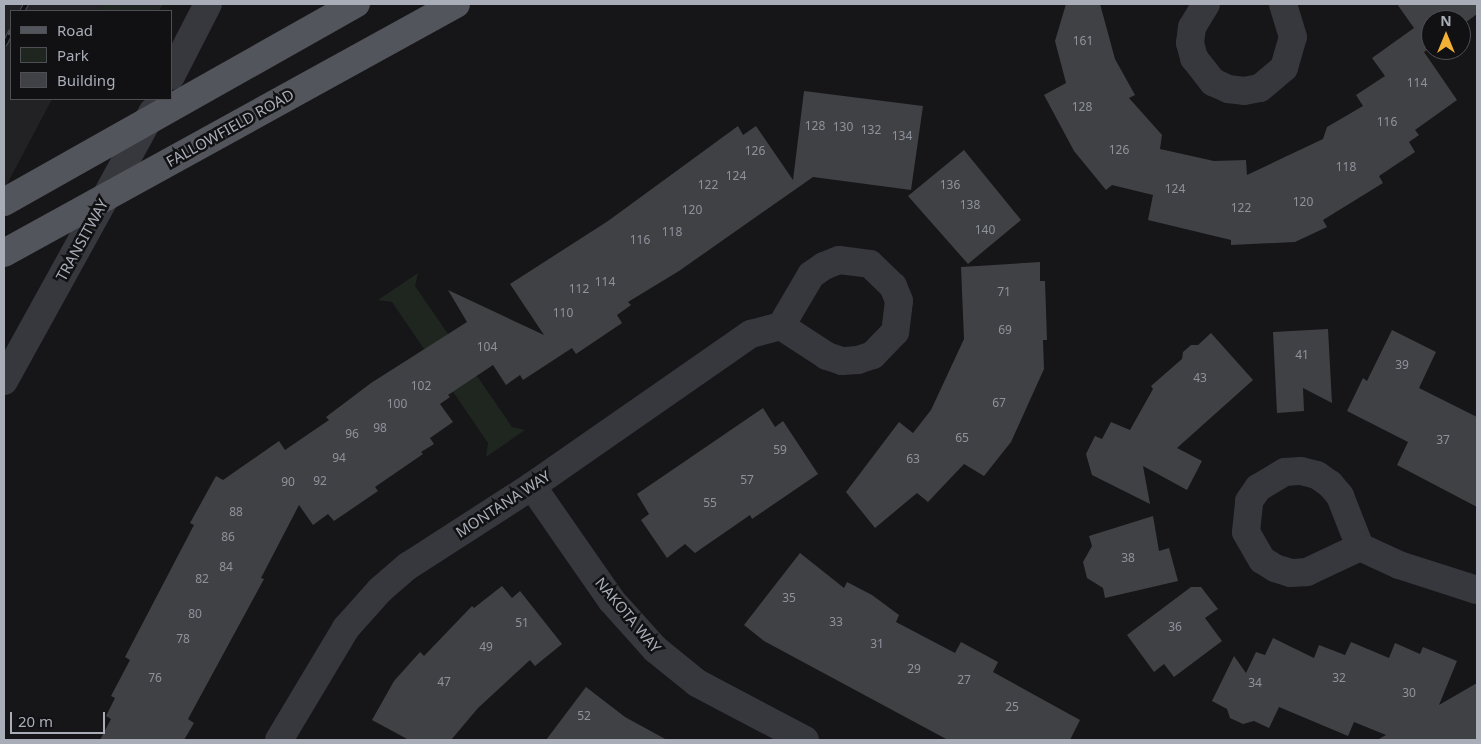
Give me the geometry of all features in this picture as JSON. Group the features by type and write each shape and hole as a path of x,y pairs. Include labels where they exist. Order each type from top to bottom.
{"main road":[{"path":"4,202 154,110 356,4"},
{"name":"FALLOWFIELD ROAD","path":"4,253 456,4"}],"street":[{"path":"172,74 208,4"},
{"path":"1206,4 1192,27 1190,43 1194,58 1213,82 1228,89 1244,91 1260,88 1284,68 1292,37 1283,4"},
{"name":"TRANSITWAY","path":"4,381 154,110"},
{"name":"MONTANA WAY","path":"280,740 346,628 380,590 408,566 532,486 751,334 781,326"},
{"name":"NAKOTA WAY","path":"532,486 612,601 655,650 697,683 805,740"},
{"path":"1360,547 1399,565 1477,590"}],"shaded area":[{"path":"4,4 103,4 100,10 10,10 10,100 51,100 4,190"}],"green space":[{"path":"103,4 163,4 160,10 100,10"},
{"path":"418,273 415,286 512,427 525,430 486,457 488,443 392,302 378,300"}],"building":[{"path":"1066,4 1100,4 1115,59 1135,95 1129,98 1162,135 1160,149 1214,161 1246,160 1247,175 1323,139 1327,127 1363,106 1356,95 1385,76 1372,58 1414,28 1397,4 1477,4 1477,14 1471,18 1471,10 1421,10 1421,60 1430,60 1457,100 1415,130 1419,135 1409,142 1415,152 1379,176 1383,183 1323,220 1327,227 1295,242 1231,245 1231,240 1148,220 1153,195 1112,185 1106,190 1074,151 1044,95 1066,83 1055,41"},
{"path":"804,91 923,106 911,190 813,177 679,271 628,302 631,305 617,315 622,323 576,354 572,348 523,380 520,375 506,385 493,365 448,395 450,397 440,404 453,422 430,438 434,444 421,452 423,454 375,487 378,491 334,521 328,514 313,525 299,505 261,578 264,579 188,719 194,723 184,740 100,740 111,719 106,716 115,698 111,696 130,660 125,657 194,525 190,523 216,476 223,480 279,441 285,450 329,420 326,417 371,383 467,322 448,290 544,335 510,284 608,221 738,126 743,135 756,126 793,180"},
{"path":"964,150 1021,220 968,264 908,196"},
{"path":"1040,262 1040,281 1045,281 1047,340 1043,340 1044,369 1011,442 984,476 964,464 928,502 917,493 875,528 846,492 899,422 913,433 931,410 964,339 961,267"},
{"path":"1328,329 1332,403 1303,388 1304,411 1277,413 1273,332"},
{"path":"1392,330 1436,352 1419,388 1477,417 1477,507 1397,465 1408,442 1347,411 1363,378 1367,381"},
{"path":"1211,333 1253,380 1177,448 1202,461 1187,490 1143,466 1150,504 1092,475 1086,454 1095,436 1102,439 1111,422 1130,430 1153,389 1151,386 1182,359 1183,352 1191,345 1198,345"},
{"path":"763,408 775,427 783,421 818,474 752,519 750,515 695,553 685,544 667,558 641,520 649,514 637,494"},
{"path":"1153,516 1159,551 1169,548 1178,581 1105,598 1103,588 1087,578 1083,562 1092,546 1089,536"},
{"path":"800,553 844,588 847,582 872,595 899,615 896,622 955,653 961,642 998,662 993,672 1080,720 1070,740 948,740 764,641 744,625"},
{"path":"502,586 512,598 520,591 562,644 535,666 530,660 478,708 451,740 409,740 372,720 394,681 420,652 424,656 472,606 474,608"},
{"path":"1191,587 1201,587 1218,609 1205,618 1222,641 1174,677 1164,664 1154,672 1127,635"},
{"path":"1273,638 1314,658 1319,645 1345,655 1351,642 1389,658 1395,643 1420,654 1423,647 1457,661 1439,705 1477,683 1477,740 1377,740 1386,735 1354,722 1348,736 1279,707 1269,728 1254,721 1243,724 1230,718 1227,709 1212,701 1234,656 1246,673 1256,652 1265,655"},
{"path":"586,687 625,717 667,740 546,740"}],"railway":[{"path":"23,10 26,4"},
{"path":"4,45 10,33"}]}
